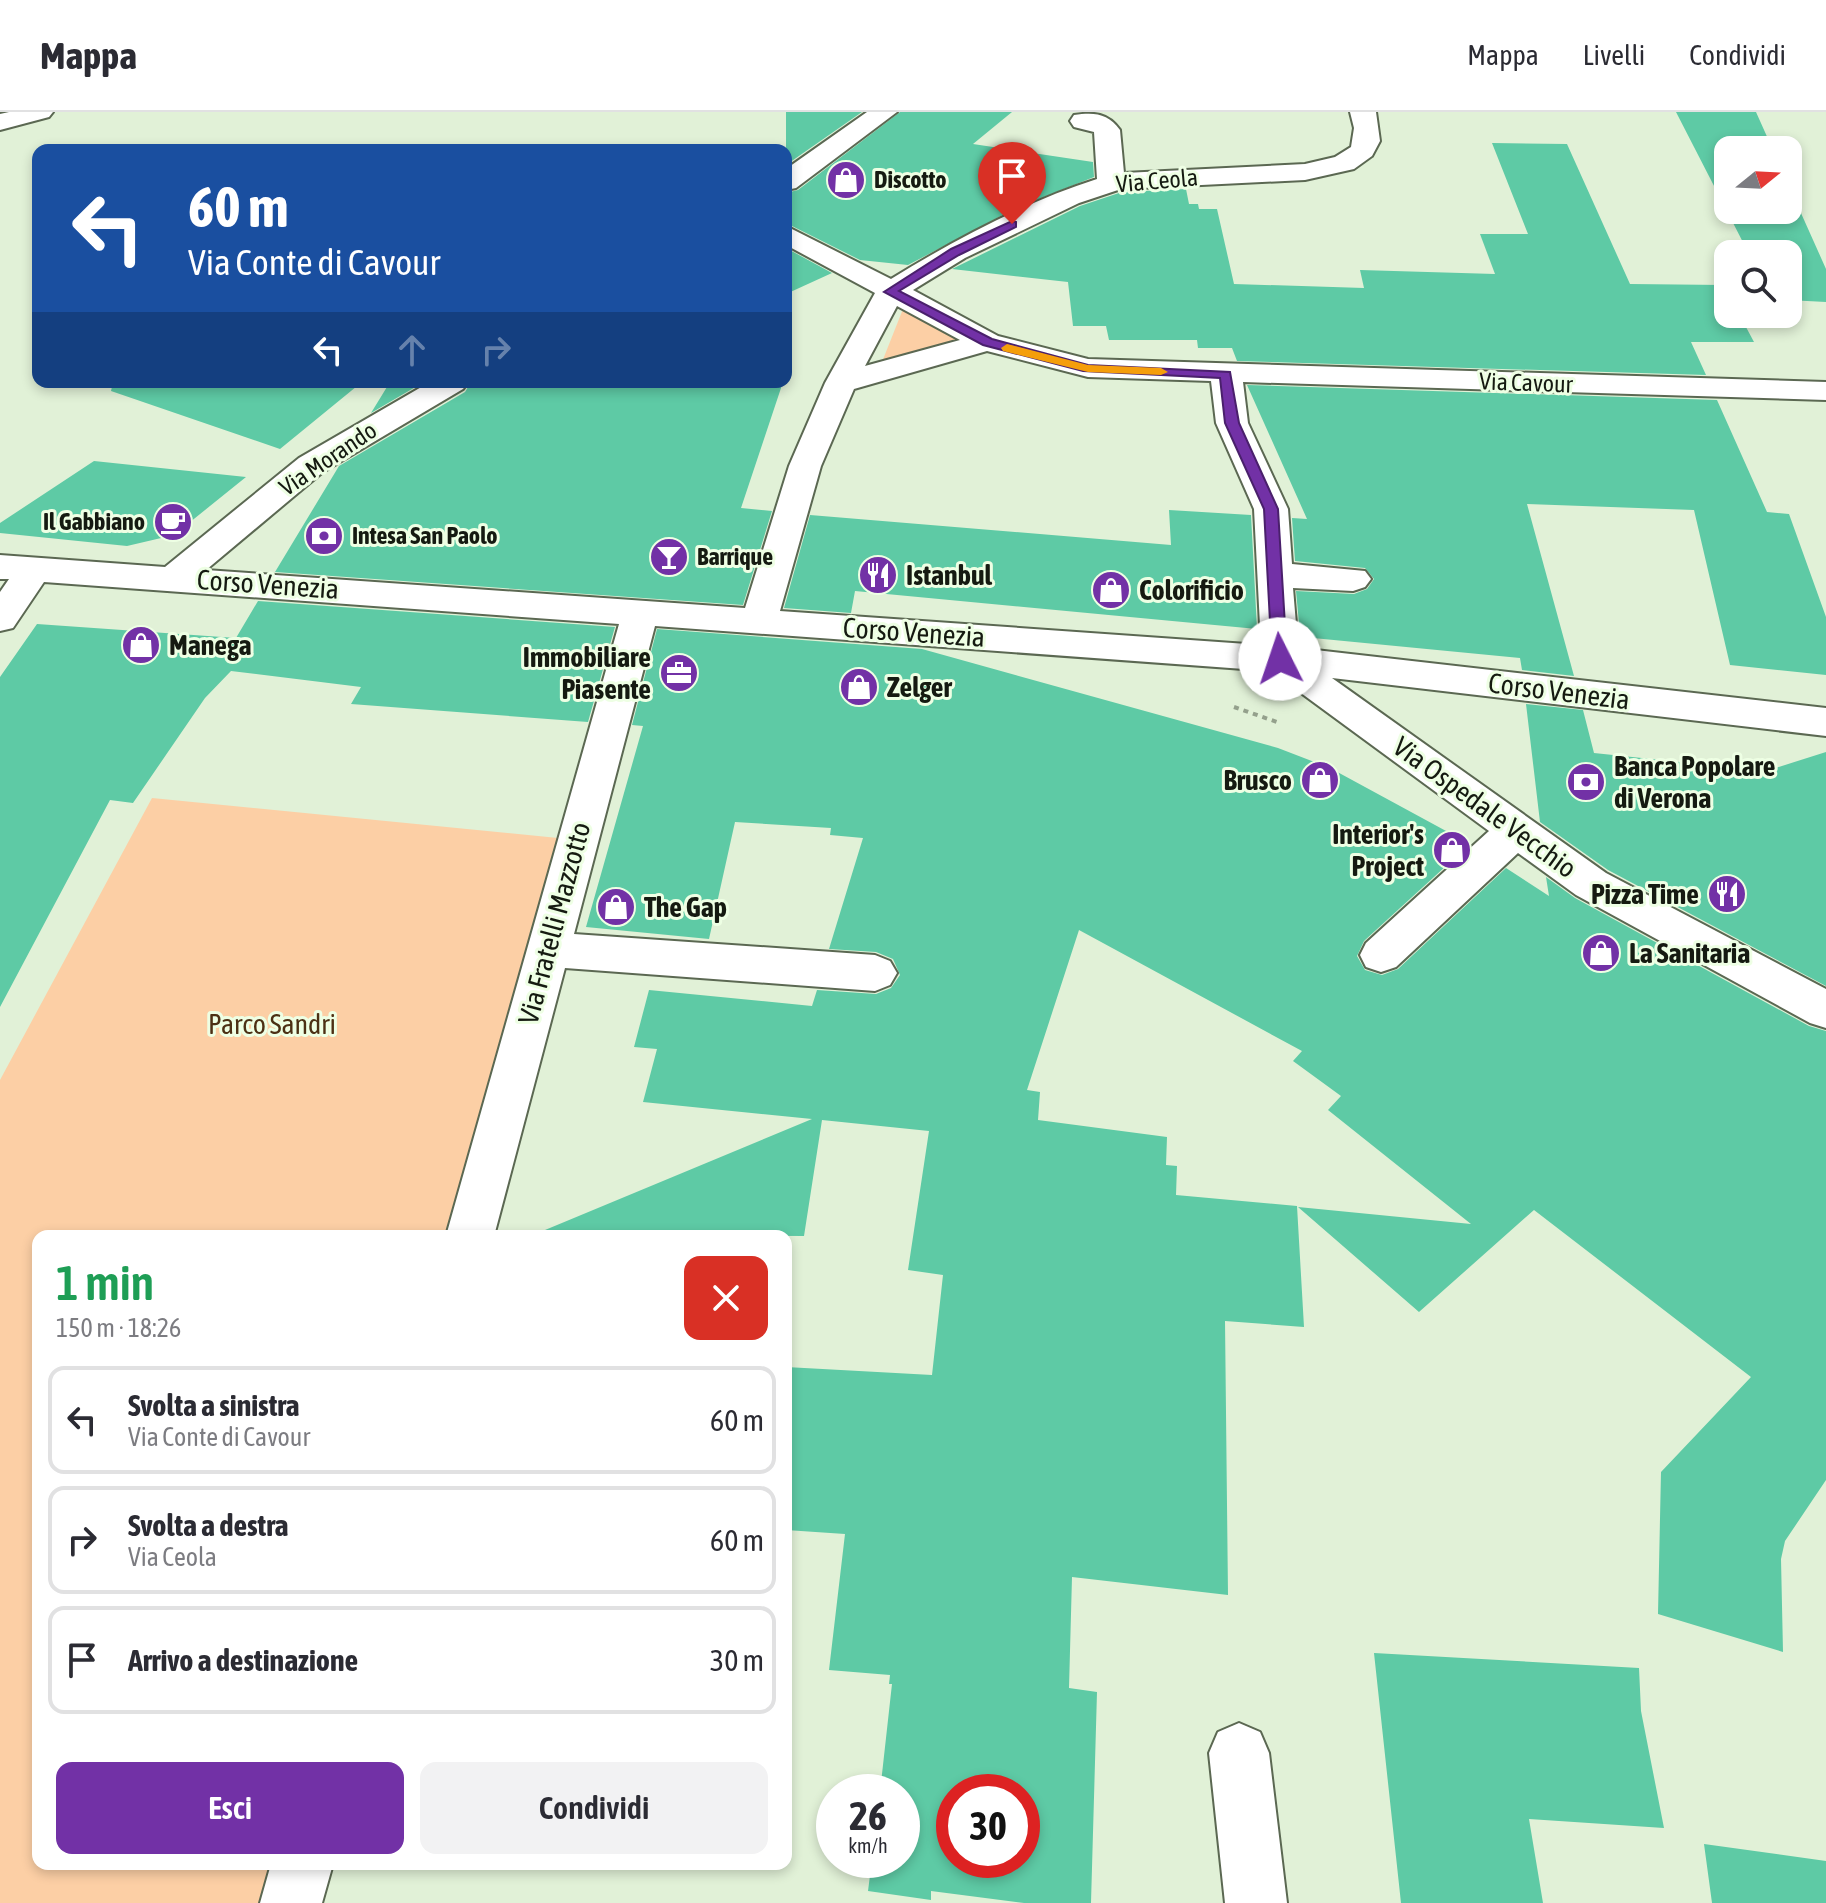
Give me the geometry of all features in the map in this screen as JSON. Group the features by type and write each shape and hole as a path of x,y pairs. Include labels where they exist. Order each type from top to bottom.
{"street":[{"path":"792,178 884,112"},
{"name":"Via Ceola","path":"890,292 969,245 1069,197 1111,183 1305,172 1336,167 1356,159 1367,144 1367,122 1363,112"},
{"path":"1083,121 1097,121 1107,130 1111,183"},
{"name":"Via Cavour","path":"792,237 987,342 1088,368 1226,375 1826,391"},
{"path":"759,620 805,466 841,383 890,292"},
{"path":"841,383 987,342"},
{"path":"1226,375 1232,423 1271,509 1280,659"},
{"name":"Via Morando","path":"174,578 311,465 442,388"},
{"path":"0,619 18,568"},
{"name":"Corso Venezia","path":"18,568 1280,659 1826,722"},
{"path":"1274,575 1353,579"},
{"name":"Via Fratelli Mazzotto","path":"472,1230 641,611"},
{"name":"Via Ospedale Vecchio","path":"1280,659 1591,884 1826,1010"},
{"path":"1381,955 1516,830"},
{"path":"547,949 875,973"},
{"path":"1239,1753 1256,1903"},
{"path":"291,1903 300,1870"}],"green space":[{"path":"903,309 958,339 882,362"},
{"name":"Parco Sandri","path":"152,798 568,839 455,1230 32,1230 32,1870 269,1870 260,1903 0,1903 0,1080"}],"building":[{"path":"786,112 862,112 792,161 792,144 786,144"},
{"path":"900,112 1012,112 973,144 1093,162 1094,177 1016,208 908,265 860,260 792,226 792,192"},
{"path":"1676,112 1756,112 1767,136 1714,136 1714,186"},
{"path":"1492,143 1567,144 1630,284 1714,285 1714,328 1746,328 1754,342 1691,342 1706,375 1237,361 1232,348 1198,348 1197,340 1109,340 1106,326 1073,326 1068,282 952,269 1080,206 1122,192 1186,189 1189,204 1198,204 1199,209 1217,209 1234,284 1364,288 1360,270 1495,274 1480,234 1528,234"},
{"path":"1802,215 1826,269 1826,302 1802,301 1802,240 1742,240 1734,224 1802,224"},
{"path":"792,251 832,273 792,291"},
{"path":"1247,385 1717,400 1767,512 1789,514 1826,617 1826,675 1730,665 1694,510 1527,504 1574,676 1522,670 1520,658 1313,638 1313,635 1300,634 1296,591 1354,594 1367,589 1374,579 1365,568 1295,561 1292,518 1307,519"},
{"path":"112,388 355,388 280,449 111,391"},
{"path":"386,388 414,388 371,413"},
{"path":"467,388 781,388 741,508 772,511 743,605 275,572 339,466"},
{"path":"94,461 246,477 174,535 127,546 0,533 0,523"},
{"path":"1169,510 1251,515 1257,629 855,591 851,613 784,608 810,515 1171,545"},
{"path":"258,601 615,627 588,722 351,704 361,687 231,671 205,698 133,803 110,800 0,1007 0,677 37,624 236,638"},
{"path":"657,629 922,649 1278,748 1330,768 1470,844 1364,941 1357,956 1365,970 1382,975 1398,969 1506,868 1549,896 1546,877 1575,898 1809,1026 1826,1031 1826,1480 1785,1541 1781,1559 1783,1652 1658,1614 1661,1472 1751,1377 1534,1210 1419,1312 1298,1207 1471,1224 1328,1110 1341,1096 1293,1061 1302,1051 1079,930 1027,1090 1040,1092 1038,1120 1167,1137 1166,1165 1177,1166 1176,1195 1297,1206 1304,1327 1225,1321 1228,1595 1072,1577 1069,1688 1097,1692 1091,1903 1024,1903 931,1891 931,1900 868,1891 870,1878 920,1878 920,1774 882,1774 892,1684 889,1684 890,1675 829,1670 845,1534 792,1530 792,1367 932,1375 943,1275 908,1270 929,1131 822,1120 804,1236 792,1236 792,1230 545,1230 812,1119 643,1102 657,1049 634,1047 649,990 812,1006 817,990 876,994 891,988 900,975 893,959 876,952 829,949 863,838 830,835 831,828 735,822 709,939 586,927 643,726 632,725"},
{"path":"1526,704 1583,710 1594,753 1766,771 1826,752 1826,986 1608,870 1540,822"},
{"path":"1374,1653 1639,1668 1641,1711 1664,1828 1529,1819 1543,1903 1401,1903"},
{"path":"1704,1844 1826,1861 1826,1903 1712,1903"}],"slow traffic":[{"path":"1007,348 1088,368 1161,372"}],"place":[{"name":"Discotto","path":"846,180"},
{"name":"Il Gabbiano","path":"173,522"},
{"name":"Intesa San Paolo","path":"324,536"},
{"name":"Barrique","path":"669,557"},
{"name":"Istanbul","path":"878,575"},
{"name":"Colorificio","path":"1111,590"},
{"name":"Manega","path":"141,645"},
{"name":"Immobiliare Piasente","path":"679,673"},
{"name":"Zelger","path":"859,687"},
{"name":"Brusco","path":"1320,780"},
{"name":"Banca Popolare di Verona","path":"1586,782"},
{"name":"Interior's Project","path":"1452,850"},
{"name":"Pizza Time","path":"1727,894"},
{"name":"The Gap","path":"616,907"},
{"name":"La Sanitaria","path":"1601,953"}],"route":[{"path":"1012,224 955,252 890,292 987,342 1088,368 1226,375 1232,423 1271,509 1280,659"}]}
